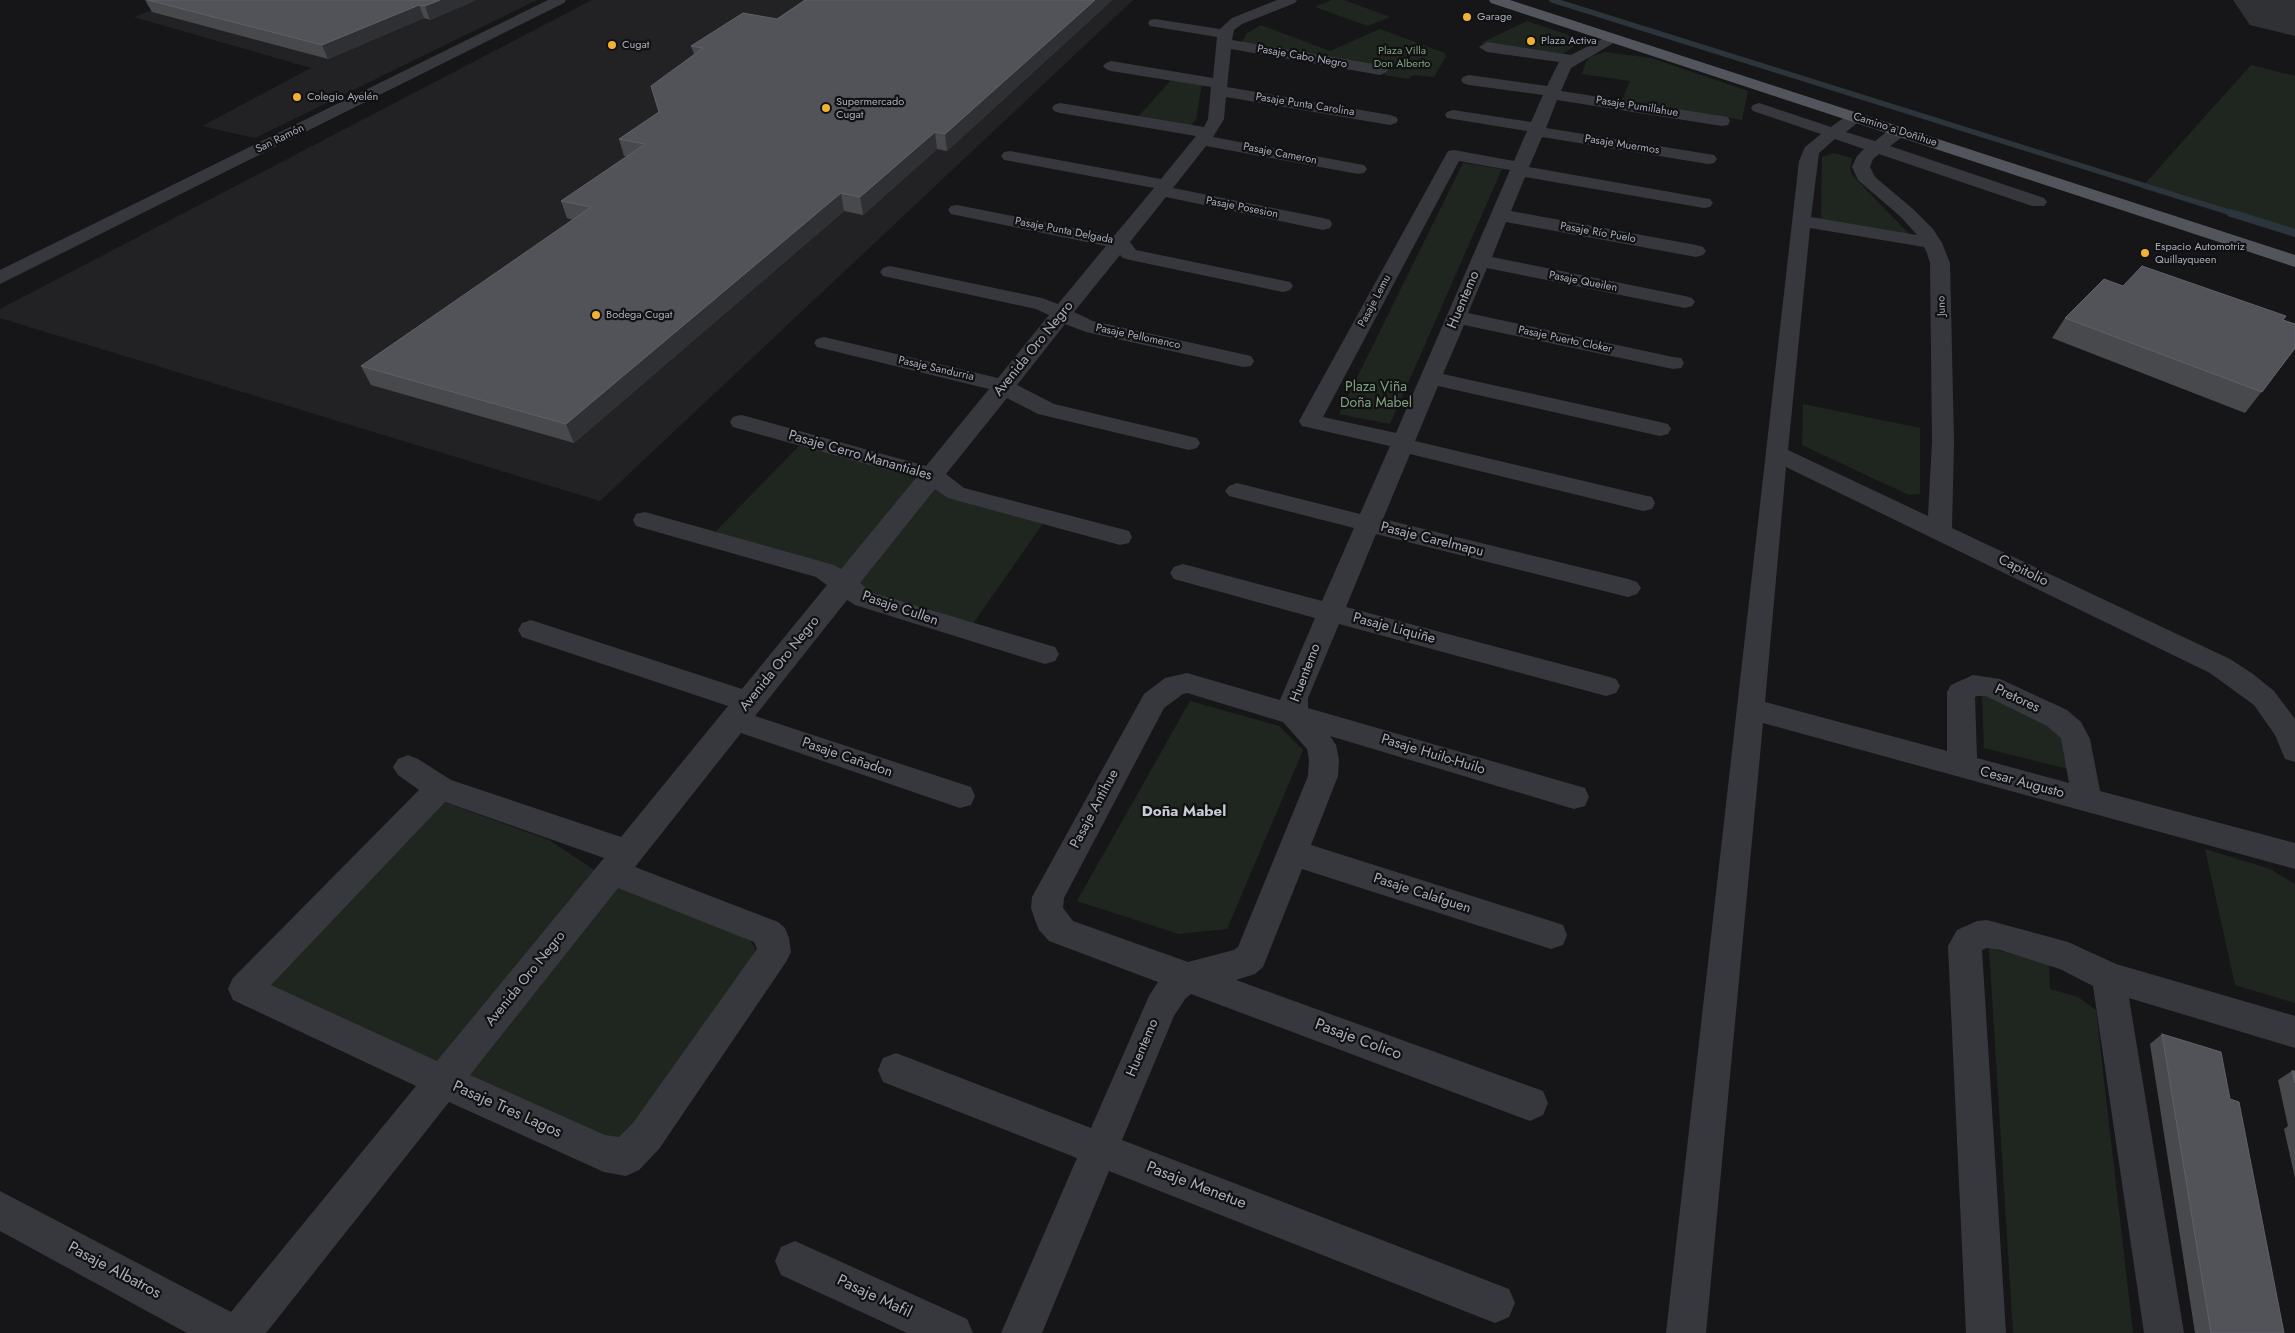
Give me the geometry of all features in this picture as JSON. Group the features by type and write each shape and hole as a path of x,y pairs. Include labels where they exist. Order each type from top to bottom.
{"main road":[{"name":"Camino a Doñihue","path":"1496,0 2295,261"}],"street":[{"name":"San Ramón","path":"0,278 559,0"},
{"path":"1267,0 1287,1"},
{"path":"1225,39 1228,28 1237,21 1287,1"},
{"name":"Pasaje Cabo Negro","path":"1155,23 1380,70"},
{"name":"Huentemo","path":"1021,1333 1161,1007 1172,988 1186,978 1243,963 1251,957 1294,853 1323,776 1324,760 1321,745 1300,725 1293,712 1294,698 1564,65 1571,59 1612,38"},
{"name":"Avenida Oro Negro","path":"240,1333 1205,137 1215,123 1225,39"},
{"path":"1487,46 1571,59"},
{"name":"Pasaje Punta Carolina","path":"1111,66 1390,120"},
{"name":"Pasaje Pumillahue","path":"1469,80 1722,121"},
{"name":"Pasaje Cameron","path":"1060,108 1358,168"},
{"path":"1759,108 2038,202"},
{"name":"Pasaje Muermos","path":"1453,115 1708,159"},
{"path":"1686,1333 1801,221 1811,151 1832,132 1855,117"},
{"name":"Juno","path":"1899,131 1862,161 1862,173 1874,187 1918,223 1938,253 1941,273 1943,442 1940,531"},
{"name":"Pasaje Lemu","path":"1402,443 1310,421 1454,155 1704,203"},
{"name":"Pasaje Posesion","path":"1010,156 1323,224"},
{"name":"Pasaje Punta Delgada","path":"957,210 1120,243 1130,254 1283,286"},
{"name":"Pasaje Río Puelo","path":"1500,215 1696,251"},
{"path":"1801,221 1933,244"},
{"name":"Pasaje Queilen","path":"1480,261 1686,302"},
{"name":"Pasaje Pellomenco","path":"890,272 1042,304 1086,326 1243,360"},
{"name":"Pasaje Puerto Cloker","path":"1456,317 1673,363"},
{"name":"Pasaje Sandurria","path":"824,344 984,380 1003,387 1046,409 1189,443"},
{"path":"1430,378 1660,429"},
{"name":"Pasaje Cerro Manantiales","path":"741,422 932,475 956,493 1120,537"},
{"path":"1402,443 1643,503"},
{"name":"Capitolio","path":"1776,453 2220,666 2244,681 2264,698 2289,733 2295,751"},
{"name":"Pasaje Carelmapu","path":"1236,491 1628,588"},
{"name":"Pasaje Cullen","path":"645,520 825,571 864,599 1045,654"},
{"name":"Pasaje Liquiñe","path":"1183,573 1606,686"},
{"name":"Pasaje Cañadon","path":"531,630 960,796"},
{"name":"Pasaje Antihue","path":"1186,978 1061,931 1051,920 1047,908 1048,897 1154,702 1167,690 1175,685 1187,682 1293,712"},
{"name":"Pretores","path":"1962,767 1961,692 1973,685 1990,686 2057,718 2071,730 2076,739 2087,800"},
{"name":"Cesar Augusto","path":"1750,709 2295,856"},
{"name":"Pasaje Huilo-Huilo","path":"1293,712 1574,798"},
{"name":"Pasaje Tres Lagos","path":"408,767 440,788 620,862 766,932 773,938 774,952 646,1136 626,1157 604,1153 245,989 440,788"},
{"name":"Pasaje Calafguen","path":"1294,853 1551,935"},
{"path":"1986,1333 1965,946 1969,940 1977,935 2000,936 2068,957 2109,977 2295,1032"},
{"path":"2109,977 2164,1333"},
{"name":"Pasaje Colico","path":"1186,978 1530,1103"},
{"name":"Pasaje Menetue","path":"896,1070 1495,1303"},
{"name":"Pasaje Albatros","path":"0,1210 228,1333"},
{"name":"Pasaje Mafil","path":"795,1261 953,1333"}],"shaded area":[{"name":"Colegio Ayelén","path":"178,0 537,0 255,138 202,126 311,68 134,17"},
{"path":"592,0 1133,0 600,501 0,318 0,309"}],"green space":[{"path":"1332,0 1344,0 1390,17 1368,26 1315,7"},
{"path":"1527,21 1571,36 1576,40 1576,45 1561,55 1481,43"},
{"name":"Plaza Villa Don Alberto","path":"1261,25 1330,51 1380,29 1445,53 1446,56 1434,77 1413,75 1408,79 1385,75 1386,69 1242,42 1246,34"},
{"path":"1605,52 1651,58 1748,91 1742,120 1622,100 1630,81 1582,74 1590,57"},
{"path":"2251,65 2295,76 2295,236 2141,188"},
{"path":"1172,79 1202,84 1196,119 1189,129 1136,119"},
{"path":"1834,153 1852,158 1850,169 1852,175 1910,235 1821,220 1822,157"},
{"name":"Plaza Viña Doña Mabel","path":"1463,163 1502,169 1390,424 1339,414"},
{"path":"1803,404 1920,428 1920,494 1909,495 1802,445"},
{"path":"799,446 901,473 951,495 1044,522 972,625 873,596 715,532"},
{"path":"1982,693 2064,733 2068,769 1984,748"},
{"path":"1190,701 1279,726 1303,750 1227,929 1179,934 1077,901"},
{"path":"438,800 549,840 626,891 749,939 755,948 755,959 638,1129 612,1140 262,985"},
{"path":"2205,849 2270,869 2295,884 2295,1003 2235,985"},
{"path":"1989,948 2049,964 2050,989 2078,997 2096,1010 2133,1333 2013,1333"}],"building":[{"path":"148,0 440,0 425,6 419,5 322,45"},
{"path":"805,0 1095,0 945,134 935,132 860,197 841,193 566,424 361,366 591,207 561,201 645,144 619,139 659,112 651,86 703,48 691,46 743,13 777,19"},
{"path":"2142,266 2286,316 2283,320 2295,324 2295,348 2262,392 2065,318 2104,279 2123,286"},
{"path":"2162,1034 2221,1052 2230,1099 2239,1102 2284,1333 2211,1333"},
{"path":"2292,1071 2295,1071 2295,1083"}],"waterway":[{"path":"1552,0 2235,214"},
{"path":"2231,213 2295,233"}],"runway":[{"path":"2291,0 2295,1"}],"place":[{"name":"Garage","path":"1467,17"},
{"name":"Plaza Activa","path":"1531,41"},
{"name":"Cugat","path":"612,45"},
{"name":"Colegio Ayelén","path":"297,97"},
{"name":"Supermercado Cugat","path":"826,108"},
{"name":"Espacio Automotriz Quillayqueen","path":"2145,253"},
{"name":"Bodega Cugat","path":"596,315"}],"district":[{"name":"Doña Mabel","path":"1184,812"}]}
